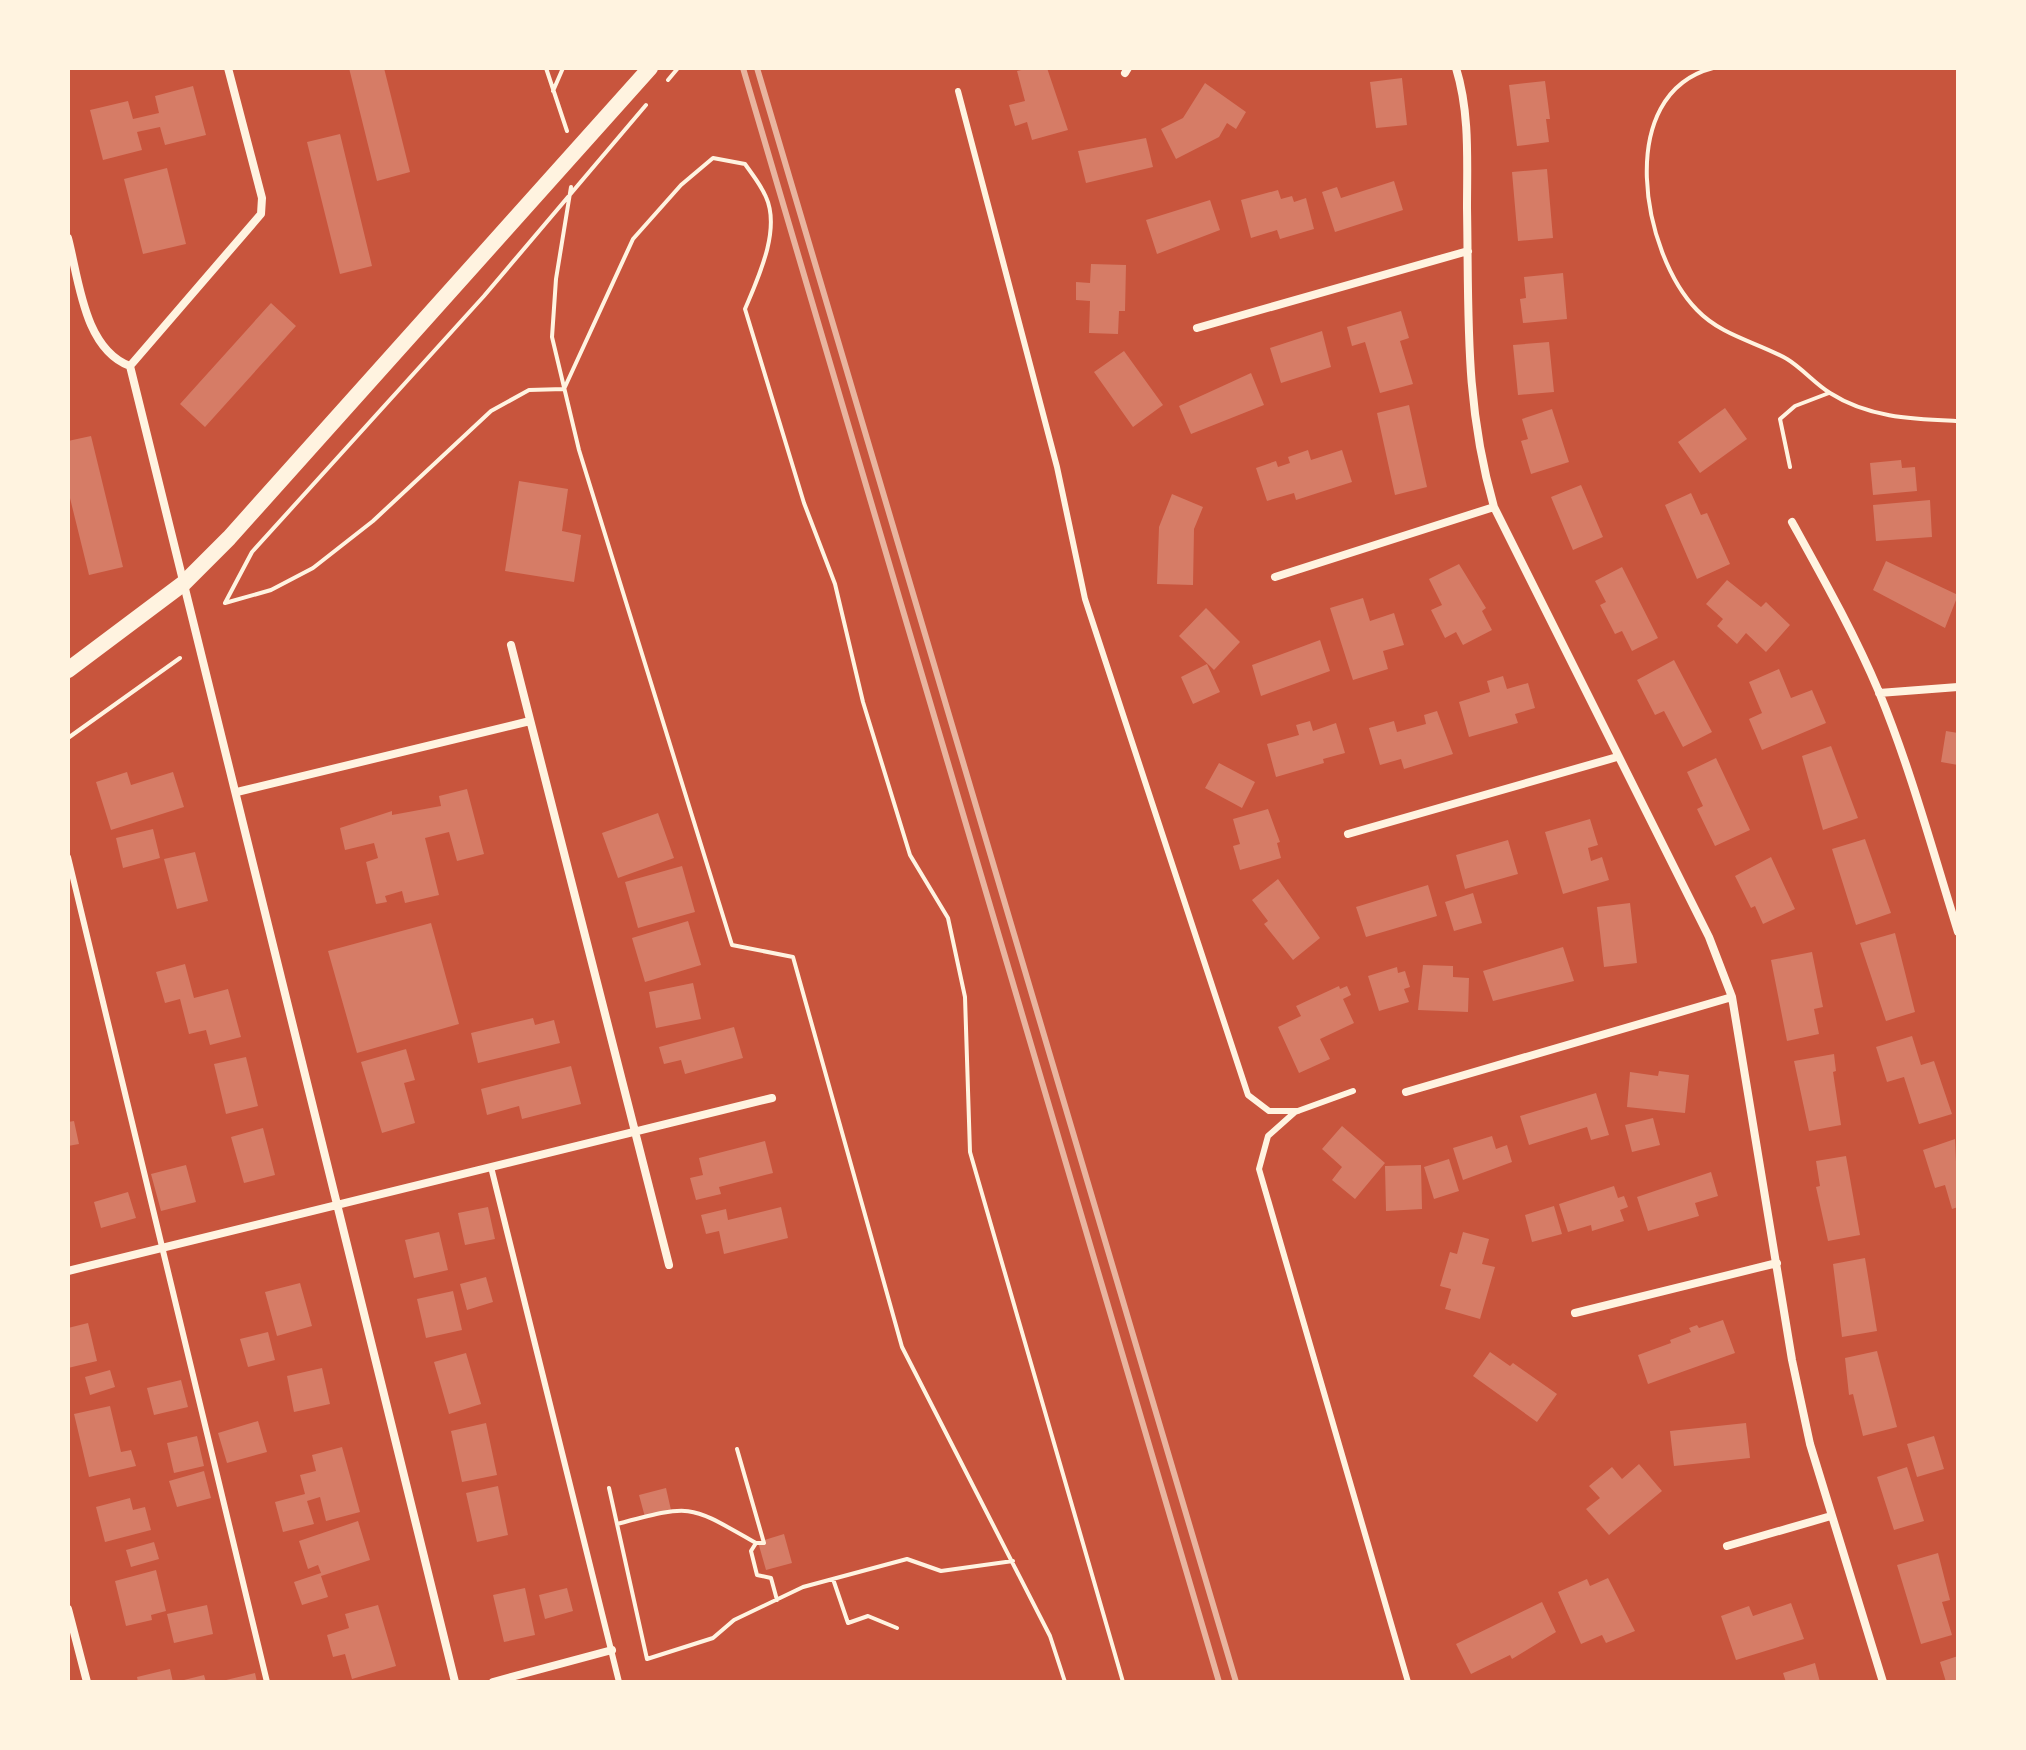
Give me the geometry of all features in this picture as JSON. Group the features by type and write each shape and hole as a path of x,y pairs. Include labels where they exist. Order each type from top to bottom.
{"main road":[{"path":"68,670 184,583 229,538 650,68"}],"street":[{"path":"130,366 261,214 262,198 228,68"},
{"path":"1456,68 1466,114 1472,414 1494,507 1709,937 1732,997 1795,1374 1831,1516 1883,1682"},
{"path":"68,239 93,331 108,354 130,366 455,1682"},
{"path":"1197,328 1468,251"},
{"path":"1275,577 1494,507"},
{"path":"1792,522 1851,630 1879,693 1907,766 1958,932"},
{"path":"511,645 669,1265"},
{"path":"1879,693 1958,687"},
{"path":"237,792 530,721"},
{"path":"1348,834 1617,757"},
{"path":"1406,1092 1732,997"},
{"path":"68,1271 772,1098"},
{"path":"1575,1313 1777,1263"},
{"path":"1727,1546 1831,1516"},
{"path":"68,1609 87,1682"},
{"path":"493,1682 612,1650"}],"lane":[{"path":"958,91 1057,467 1085,599 1248,1095 1269,1111 1298,1111"},
{"path":"68,857 267,1682"},
{"path":"1353,1091 1298,1111 1268,1136 1259,1169 1408,1682"},
{"path":"491,1167 619,1682"}],"path":[{"path":"546,68 574,153 571,194 556,279 552,337 579,450 732,945 793,957 902,1347 1050,1636 1065,1682"},
{"path":"553,91 563,68"},
{"path":"659,91 678,68"},
{"path":"1713,68 1681,82 1669,94 1653,128 1648,150 1650,206 1661,255 1681,292 1698,312 1729,334 1787,359 1829,393 1881,415 1958,421"},
{"path":"564,389 529,390 491,411 373,521 313,568 271,590 225,603 252,552 649,102"},
{"path":"564,389 633,239 681,185 713,158 745,164 767,198 769,228 760,274 745,309 804,503 835,584 863,702 910,855 948,918 965,997 970,1152 1123,1682"},
{"path":"1790,467 1780,419 1795,406 1829,393"},
{"path":"68,738 180,658"},
{"path":"617,1524 678,1508 697,1510 756,1543 764,1543 737,1449"},
{"path":"609,1488 647,1659 713,1638 734,1620 803,1587 907,1559 941,1571 1013,1561"},
{"path":"756,1543 751,1551 757,1575 771,1578 777,1600"},
{"path":"833,1579 848,1623 868,1616 897,1628"}],"building":[{"path":"349,68 384,68 410,172 377,181"},
{"path":"1047,68 1068,130 1032,140 1027,122 1015,126 1009,105 1025,101 1017,71"},
{"path":"1402,78 1407,125 1376,128 1370,82"},
{"path":"1545,81 1550,119 1546,119 1549,142 1517,146 1509,85"},
{"path":"1205,83 1246,112 1236,129 1227,123 1219,137 1176,159 1161,129 1183,118"},
{"path":"193,86 206,135 165,145 160,127 137,132 142,150 103,160 90,110 128,101 133,119 159,113 155,96"},
{"path":"340,134 372,266 340,274 307,142"},
{"path":"1146,138 1153,167 1086,183 1078,151"},
{"path":"167,168 186,244 143,254 124,179"},
{"path":"1547,169 1553,238 1518,241 1512,172"},
{"path":"1394,181 1403,210 1335,232 1322,192 1337,187 1341,198"},
{"path":"1278,190 1281,199 1292,196 1294,202 1306,198 1314,229 1280,239 1277,230 1251,238 1241,200"},
{"path":"1210,200 1220,230 1157,254 1146,220"},
{"path":"1091,264 1126,265 1125,311 1119,311 1118,334 1089,333 1090,301 1076,300 1076,282 1090,283"},
{"path":"1563,273 1567,319 1523,323 1520,299 1526,298 1524,277"},
{"path":"271,303 296,326 205,427 180,404"},
{"path":"1401,311 1409,338 1400,341 1413,384 1380,393 1365,342 1352,346 1347,327"},
{"path":"1322,331 1331,367 1281,383 1270,348"},
{"path":"1549,342 1554,392 1518,395 1513,345"},
{"path":"1124,351 1163,405 1133,427 1094,372"},
{"path":"1251,373 1264,405 1191,434 1179,406"},
{"path":"1409,405 1427,487 1395,495 1377,413"},
{"path":"1725,408 1747,439 1700,473 1678,442"},
{"path":"1552,409 1569,462 1531,474 1521,441 1528,439 1522,419"},
{"path":"91,436 123,567 89,575 68,490 68,441"},
{"path":"1308,450 1311,460 1342,450 1352,482 1296,500 1294,493 1267,501 1256,468 1276,461 1278,467 1290,463 1288,457"},
{"path":"1901,460 1902,468 1915,467 1917,491 1873,495 1870,463"},
{"path":"519,481 568,489 562,531 581,535 574,582 505,571"},
{"path":"1581,485 1603,537 1573,550 1551,497"},
{"path":"1691,493 1701,515 1707,513 1730,564 1697,579 1665,505"},
{"path":"1172,494 1203,507 1194,529 1193,585 1157,584 1159,527"},
{"path":"1930,500 1932,537 1876,541 1873,505"},
{"path":"1886,561 1958,595 1945,628 1873,590"},
{"path":"1459,564 1486,608 1482,611 1492,630 1463,645 1456,632 1445,638 1431,610 1442,605 1429,579"},
{"path":"1622,567 1658,638 1632,651 1622,631 1615,634 1600,605 1606,602 1595,581"},
{"path":"1727,580 1761,607 1766,602 1790,625 1766,652 1746,633 1737,644 1717,626 1723,619 1706,604"},
{"path":"1363,598 1370,621 1394,613 1404,645 1383,651 1388,669 1353,680 1330,608"},
{"path":"1206,608 1240,642 1214,670 1179,636"},
{"path":"1320,640 1330,671 1261,696 1252,665"},
{"path":"1674,660 1712,732 1683,747 1664,711 1655,715 1637,680"},
{"path":"1207,664 1220,692 1193,704 1181,677"},
{"path":"1779,669 1791,698 1812,690 1826,723 1762,750 1749,719 1762,713 1749,682"},
{"path":"1503,676 1507,689 1528,683 1535,708 1515,714 1518,723 1469,737 1459,702 1490,692 1487,681"},
{"path":"1437,711 1453,754 1404,769 1401,759 1380,765 1369,728 1394,721 1397,732 1426,724 1424,715"},
{"path":"1310,721 1313,731 1336,723 1345,753 1323,759 1324,763 1276,777 1267,744 1299,735 1296,725"},
{"path":"1946,731 1958,733 1958,765 1941,762"},
{"path":"1831,746 1858,818 1823,830 1802,756"},
{"path":"1716,758 1750,830 1715,846 1697,809 1703,806 1687,772"},
{"path":"1219,763 1255,782 1242,808 1205,788"},
{"path":"127,772 131,785 173,772 184,807 111,830 96,782"},
{"path":"467,789 484,854 457,861 449,832 425,838 439,895 405,903 402,891 385,896 387,902 376,904 366,862 378,858 374,843 345,850 340,828 392,811 392,815 441,806 439,796"},
{"path":"1268,809 1280,842 1277,843 1281,858 1240,870 1233,846 1240,844 1233,819"},
{"path":"658,813 674,858 618,878 602,833"},
{"path":"1590,819 1598,845 1588,848 1591,861 1602,857 1609,880 1563,894 1545,832"},
{"path":"153,829 160,858 123,868 116,838"},
{"path":"1865,839 1891,913 1856,925 1832,849"},
{"path":"1508,840 1518,874 1465,889 1456,855"},
{"path":"195,852 208,901 177,909 164,859"},
{"path":"1771,857 1795,909 1763,924 1735,876"},
{"path":"682,866 695,912 638,928 625,882"},
{"path":"1278,879 1320,938 1293,960 1264,924 1268,921 1252,900"},
{"path":"1428,885 1437,916 1366,937 1356,907"},
{"path":"1473,893 1482,923 1454,931 1445,902"},
{"path":"1630,903 1637,963 1604,967 1597,907"},
{"path":"688,921 701,965 645,982 632,938"},
{"path":"431,923 459,1024 357,1053 328,951"},
{"path":"1895,933 1915,1012 1886,1021 1860,943"},
{"path":"1563,947 1574,981 1493,1001 1483,971"},
{"path":"1812,952 1823,1007 1814,1009 1819,1034 1787,1041 1771,960"},
{"path":"185,964 194,998 228,989 241,1037 210,1045 206,1030 189,1034 180,999 165,1003 156,972"},
{"path":"1423,965 1453,966 1453,977 1469,978 1468,1012 1418,1010"},
{"path":"1397,967 1398,973 1405,971 1410,987 1404,989 1409,1002 1379,1011 1368,976"},
{"path":"693,983 701,1019 656,1028 649,992"},
{"path":"1339,986 1340,989 1347,986 1351,995 1343,999 1354,1023 1320,1039 1330,1059 1299,1073 1278,1027 1301,1016 1296,1006"},
{"path":"533,1018 535,1025 554,1020 560,1043 478,1063 471,1033"},
{"path":"734,1027 743,1058 685,1074 681,1060 664,1064 659,1047"},
{"path":"1912,1036 1921,1065 1934,1061 1952,1114 1919,1124 1904,1077 1887,1082 1876,1047"},
{"path":"406,1049 415,1080 404,1083 415,1123 382,1133 361,1062"},
{"path":"1834,1054 1836,1071 1833,1072 1841,1125 1809,1131 1794,1061"},
{"path":"246,1057 258,1106 226,1114 214,1064"},
{"path":"571,1066 581,1104 522,1119 519,1106 487,1115 481,1089"},
{"path":"1659,1071 1689,1075 1685,1113 1627,1107 1630,1072 1658,1076"},
{"path":"1596,1093 1609,1135 1591,1140 1587,1127 1529,1145 1520,1116"},
{"path":"1653,1118 1660,1145 1632,1152 1625,1125"},
{"path":"74,1121 79,1144 68,1146 68,1122"},
{"path":"1342,1126 1385,1163 1355,1199 1332,1180 1342,1167 1322,1149"},
{"path":"263,1128 275,1175 244,1183 231,1137"},
{"path":"1492,1136 1496,1149 1507,1145 1512,1162 1463,1180 1453,1148"},
{"path":"1955,1139 1958,1207 1952,1209 1945,1185 1935,1188 1923,1150"},
{"path":"765,1141 773,1173 719,1187 721,1194 696,1200 690,1178 703,1175 699,1158"},
{"path":"1846,1156 1860,1235 1828,1241 1816,1187 1820,1186 1816,1161"},
{"path":"1449,1159 1459,1191 1434,1199 1424,1167"},
{"path":"186,1165 196,1202 161,1211 151,1174"},
{"path":"1421,1165 1422,1209 1386,1211 1385,1166"},
{"path":"1711,1172 1718,1196 1695,1203 1699,1216 1648,1231 1637,1197"},
{"path":"1614,1186 1618,1198 1624,1196 1628,1207 1620,1210 1624,1221 1592,1231 1591,1225 1568,1232 1559,1204"},
{"path":"128,1192 136,1218 101,1228 94,1202"},
{"path":"1554,1206 1562,1234 1532,1242 1525,1215"},
{"path":"488,1207 495,1239 465,1245 458,1213"},
{"path":"781,1207 788,1238 724,1254 719,1231 706,1234 701,1215 726,1209 728,1220"},
{"path":"439,1232 448,1270 414,1278 405,1240"},
{"path":"1463,1232 1489,1239 1482,1264 1495,1267 1480,1319 1445,1309 1451,1289 1440,1286 1450,1252 1457,1254"},
{"path":"1865,1258 1877,1331 1842,1337 1833,1264"},
{"path":"486,1277 493,1302 467,1310 460,1284"},
{"path":"300,1283 312,1326 277,1336 265,1292"},
{"path":"453,1291 462,1330 426,1338 417,1299"},
{"path":"1723,1320 1735,1353 1648,1384 1638,1355 1671,1343 1670,1340 1691,1332 1689,1328"},
{"path":"88,1323 97,1361 68,1368 68,1328"},
{"path":"268,1332 275,1360 248,1367 240,1339"},
{"path":"1877,1351 1897,1427 1863,1436 1853,1394 1849,1395 1845,1358"},
{"path":"1490,1352 1510,1366 1513,1363 1557,1394 1537,1422 1473,1376"},
{"path":"466,1353 481,1404 449,1414 434,1362"},
{"path":"322,1368 330,1404 294,1412 287,1376"},
{"path":"110,1370 115,1387 90,1395 85,1377"},
{"path":"181,1380 188,1407 154,1415 147,1388"},
{"path":"110,1406 121,1452 131,1450 136,1466 89,1477 74,1414"},
{"path":"258,1421 267,1452 227,1463 218,1433"},
{"path":"486,1423 497,1475 462,1482 451,1431"},
{"path":"1746,1423 1750,1458 1674,1466 1670,1431"},
{"path":"197,1436 204,1466 174,1473 167,1443"},
{"path":"1934,1436 1944,1469 1917,1477 1907,1444"},
{"path":"342,1447 360,1512 326,1521 320,1497 307,1501 314,1524 283,1532 275,1502 305,1494 300,1475 316,1471 312,1455"},
{"path":"1639,1464 1662,1491 1609,1535 1586,1509 1600,1498 1589,1486 1612,1467 1622,1479"},
{"path":"1907,1467 1924,1521 1894,1530 1877,1477"},
{"path":"204,1471 211,1498 177,1507 169,1481"},
{"path":"498,1486 508,1535 477,1542 466,1493"},
{"path":"666,1488 671,1510 645,1517 639,1495"},
{"path":"130,1498 133,1510 145,1507 151,1530 105,1542 96,1507"},
{"path":"358,1521 370,1560 321,1576 328,1597 302,1605 294,1582 321,1573 318,1565 308,1569 299,1541"},
{"path":"784,1534 792,1563 766,1570 758,1542"},
{"path":"154,1542 159,1559 131,1567 126,1550"},
{"path":"1938,1553 1950,1600 1942,1602 1952,1635 1921,1644 1897,1565"},
{"path":"156,1570 166,1611 151,1615 152,1620 126,1626 115,1581"},
{"path":"1608,1578 1635,1631 1606,1643 1602,1635 1581,1644 1558,1592 1587,1579 1590,1586"},
{"path":"525,1588 535,1635 504,1642 493,1595"},
{"path":"567,1588 573,1611 545,1619 539,1595"},
{"path":"1542,1602 1556,1632 1512,1659 1510,1655 1471,1674 1456,1644"},
{"path":"1791,1603 1804,1639 1736,1660 1721,1616 1749,1606 1753,1616"},
{"path":"207,1605 213,1634 174,1643 167,1614"},
{"path":"378,1605 396,1666 352,1679 345,1654 333,1657 327,1635 349,1628 345,1614"},
{"path":"1958,1656 1958,1682 1946,1682 1940,1662"},
{"path":"1815,1663 1820,1682 1786,1682 1783,1673"},
{"path":"170,1669 173,1682 138,1682 137,1677"},
{"path":"255,1673 257,1682 222,1682 222,1681"},
{"path":"204,1675 206,1682 180,1682 180,1681"}],"railway":[{"path":"743,68 1219,1682"},
{"path":"757,68 1236,1682"}]}
